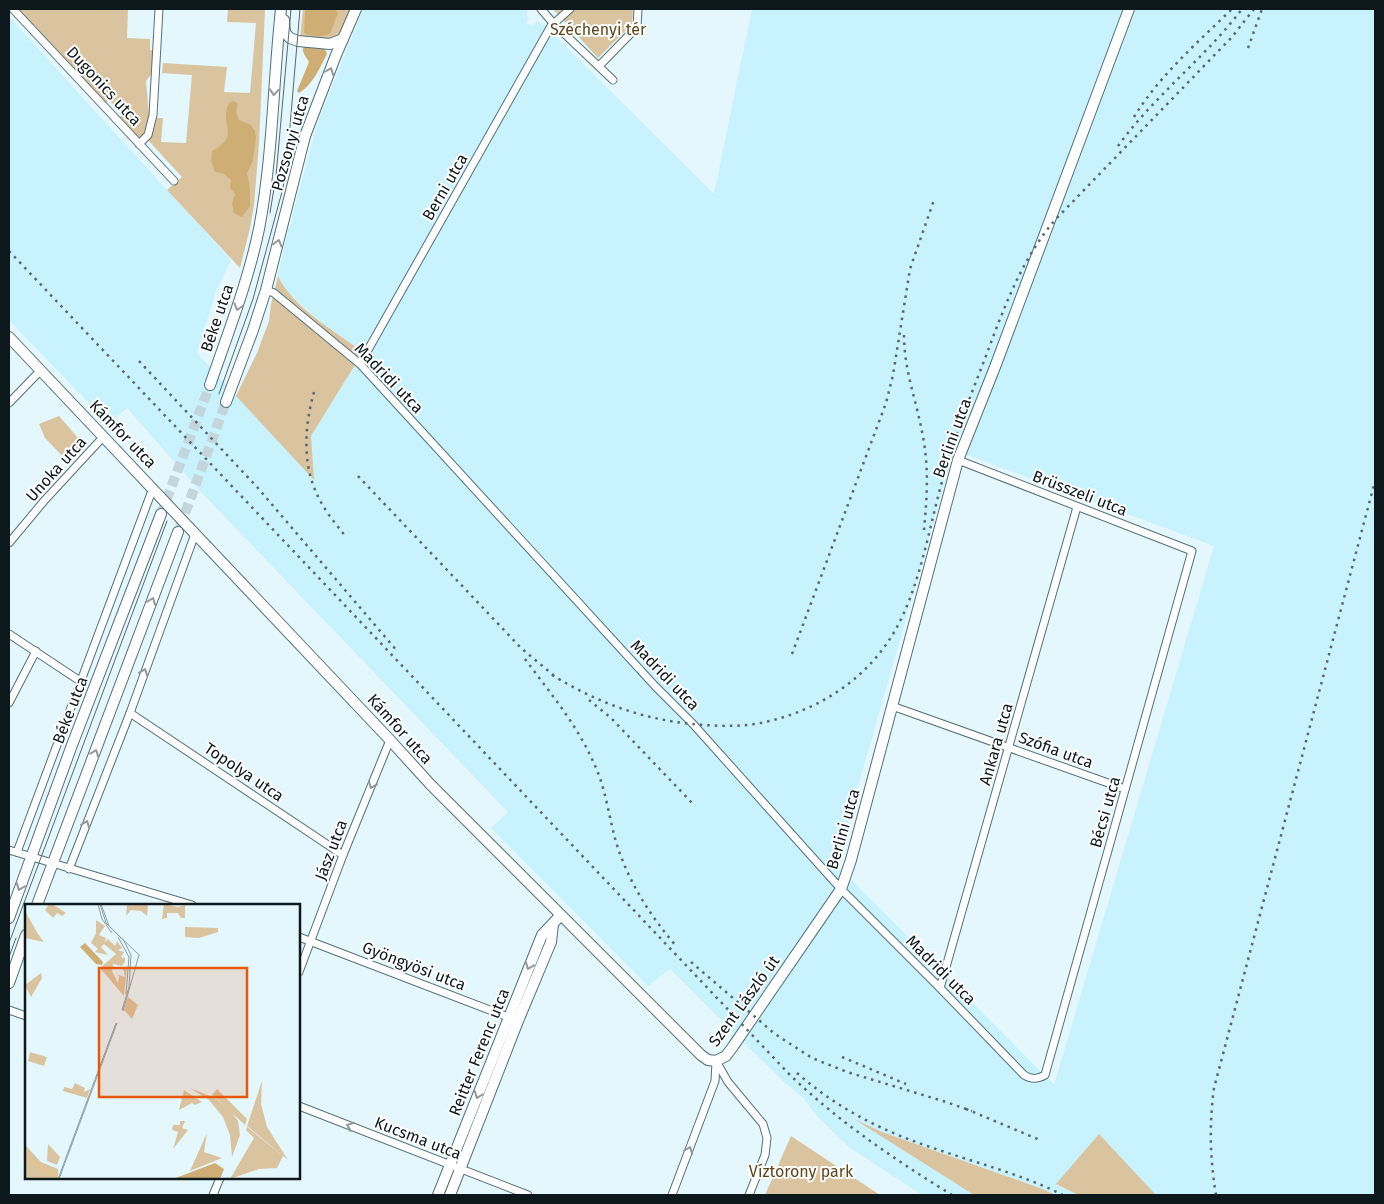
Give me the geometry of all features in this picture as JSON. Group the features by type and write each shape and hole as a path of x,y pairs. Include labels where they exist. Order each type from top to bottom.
{"street":[{"name":"Dugonics utca","path":"13,9 174,181"},
{"path":"139,144 148,135 153,115 159,9"},
{"path":"283,9 284,30 291,39 330,44 343,39"},
{"name":"Pozsonyi utca","path":"251,260 259,229 268,169 283,9"},
{"name":"Pozsonyi utca","path":"266,290 305,136 356,9"},
{"path":"541,9 553,23 613,80"},
{"path":"553,23 570,9"},
{"path":"599,66 637,27 638,9"},
{"name":"Berlini utca","path":"841,889 851,860 958,460 1130,9"},
{"name":"Berni utca","path":"360,364 553,23"},
{"name":"Béke utca","path":"210,385 235,317 251,260"},
{"path":"226,402 266,290"},
{"name":"Madridi utca","path":"266,290 274,293 360,364 654,686 693,724 841,889 1024,1075 1030,1079 1040,1078"},
{"name":"Kámfor utca","path":"9,337 390,740 556,920 700,1055 708,1060 716,1061"},
{"path":"9,403 41,370"},
{"name":"Unoka utca","path":"9,543 44,501 104,436"},
{"name":"Brüsszeli utca","path":"958,460 1192,551"},
{"name":"Béke utca","path":"17,852 153,488"},
{"name":"Ankara utca","path":"940,988 1078,507"},
{"name":"Béke utca","path":"9,918 72,745 161,514"},
{"path":"37,904 178,532"},
{"path":"69,869 130,713 195,534"},
{"name":"Bécsi utca","path":"1040,1078 1045,1075 1192,551"},
{"path":"9,634 80,681"},
{"path":"9,703 36,651"},
{"name":"Szófia utca","path":"892,706 1125,789"},
{"name":"Topolya utca","path":"130,713 343,855"},
{"name":"Jász utca","path":"300,969 343,855 390,740"},
{"path":"9,850 189,904"},
{"name":"Szent László út","path":"672,1195 715,1081 716,1061 726,1056 734,1046 841,889"},
{"name":"Reitter Ferenc utca","path":"438,1195 513,1019 551,942 556,920"},
{"name":"Gyöngyösi utca","path":"300,937 513,1019"},
{"path":"9,983 25,938"},
{"path":"9,1010 25,1016"},
{"name":"Reitter Ferenc utca","path":"450,1195 461,1169 513,1019"},
{"path":"716,1061 728,1082 763,1124 767,1138 765,1155 749,1195"},
{"name":"Kucsma utca","path":"300,1106 528,1195"},
{"path":"213,1195 220,1179"}],"shaded area":[{"path":"308,9 335,9 338,13 330,34 317,36 304,33 305,11"},
{"path":"363,9 527,9 527,17 529,18 526,23 533,26 537,21 544,25 714,194 752,9 1375,9 1375,1195 1156,1195 1099,1134 1056,1185 1078,1195 1056,1195 882,1132 858,1121 974,1195 922,1195 849,1147 819,1118 803,1098 782,1080 670,969 648,986 491,828 508,812 200,491 127,408 109,424 9,320 9,17 231,260 216,291 197,353 313,479 311,436 363,352 330,330 315,317 283,288 278,276 288,229 292,223 293,213 318,122","holes":["954,450 1214,546 1054,1085 836,864"]},
{"path":"305,43 323,45 327,54 312,81 299,93 297,91 309,62 303,51"},
{"path":"234,101 238,104 236,112 239,120 251,125 255,131 256,138 253,161 247,173 250,189 250,206 242,217 234,213 232,204 235,194 230,188 231,180 224,174 215,172 211,161 212,151 222,144 227,137 226,113 230,102"}],"green space":[{"path":"18,9 128,9 127,38 150,39 150,50 154,51 153,72 146,81 149,115 147,131 139,139 119,118 123,114 109,100 105,104"},
{"path":"228,9 265,9 259,144 254,205 240,268 167,190 182,177 148,140 156,118 163,118 161,142 186,143 192,75 162,73 163,63 227,67 224,92 250,93 256,23 227,22"},
{"path":"303,9 351,9 338,34 329,39 322,39 300,37"},
{"name":"Széchenyi tér","path":"553,9 633,9 632,24 598,58"},
{"path":"278,276 284,287 304,308 328,328 363,352 311,436 314,480 236,396 257,353 269,321"},
{"path":"59,416 85,446 68,462 45,438 39,424"},
{"path":"854,1119 882,1132 1056,1195 974,1195"},
{"path":"1099,1134 1156,1195 1078,1195 1056,1184"},
{"name":"Víztorony park","path":"791,1136 880,1195 765,1195"}],"tunnel":[{"path":"161,514 210,385"},
{"path":"180,527 226,402"}],"tram line":[{"path":"270,213 276,176 291,9"},
{"path":"219,394 253,299 283,188 300,9"},
{"path":"9,943 167,521"},
{"path":"9,957 16,938"}],"railway":[{"path":"1134,117 1155,87 1232,9"},
{"path":"1118,146 1147,110 1228,27 1242,9"},
{"path":"552,675 602,701 637,713 674,722 731,726 779,719 801,711 843,688 861,673 892,636 910,598 922,562 940,489 958,429 1006,305 1032,252 1055,220 1232,37 1254,9"},
{"path":"1248,48 1262,9"},
{"path":"792,654 886,403 893,375 910,269 934,200"},
{"path":"9,251 790,1075 847,1124 909,1168 952,1195"},
{"path":"904,335 906,361 925,449 927,495 924,530"},
{"path":"139,361 257,487 398,652"},
{"path":"314,392 306,442 309,468 316,492 322,504 346,537"},
{"path":"358,476 521,648 558,679"},
{"path":"1216,1195 1211,1142 1214,1088 1375,481"},
{"path":"525,659 564,711 589,753 602,786 616,842 633,884 658,923 677,947"},
{"path":"589,700 611,718 695,806"},
{"path":"691,962 775,1034 812,1058 847,1072 972,1111"},
{"path":"842,1057 906,1084"},
{"path":"797,1073 837,1103 880,1127 902,1137 1018,1176 1063,1195"},
{"path":"966,1109 1040,1140"}]}
